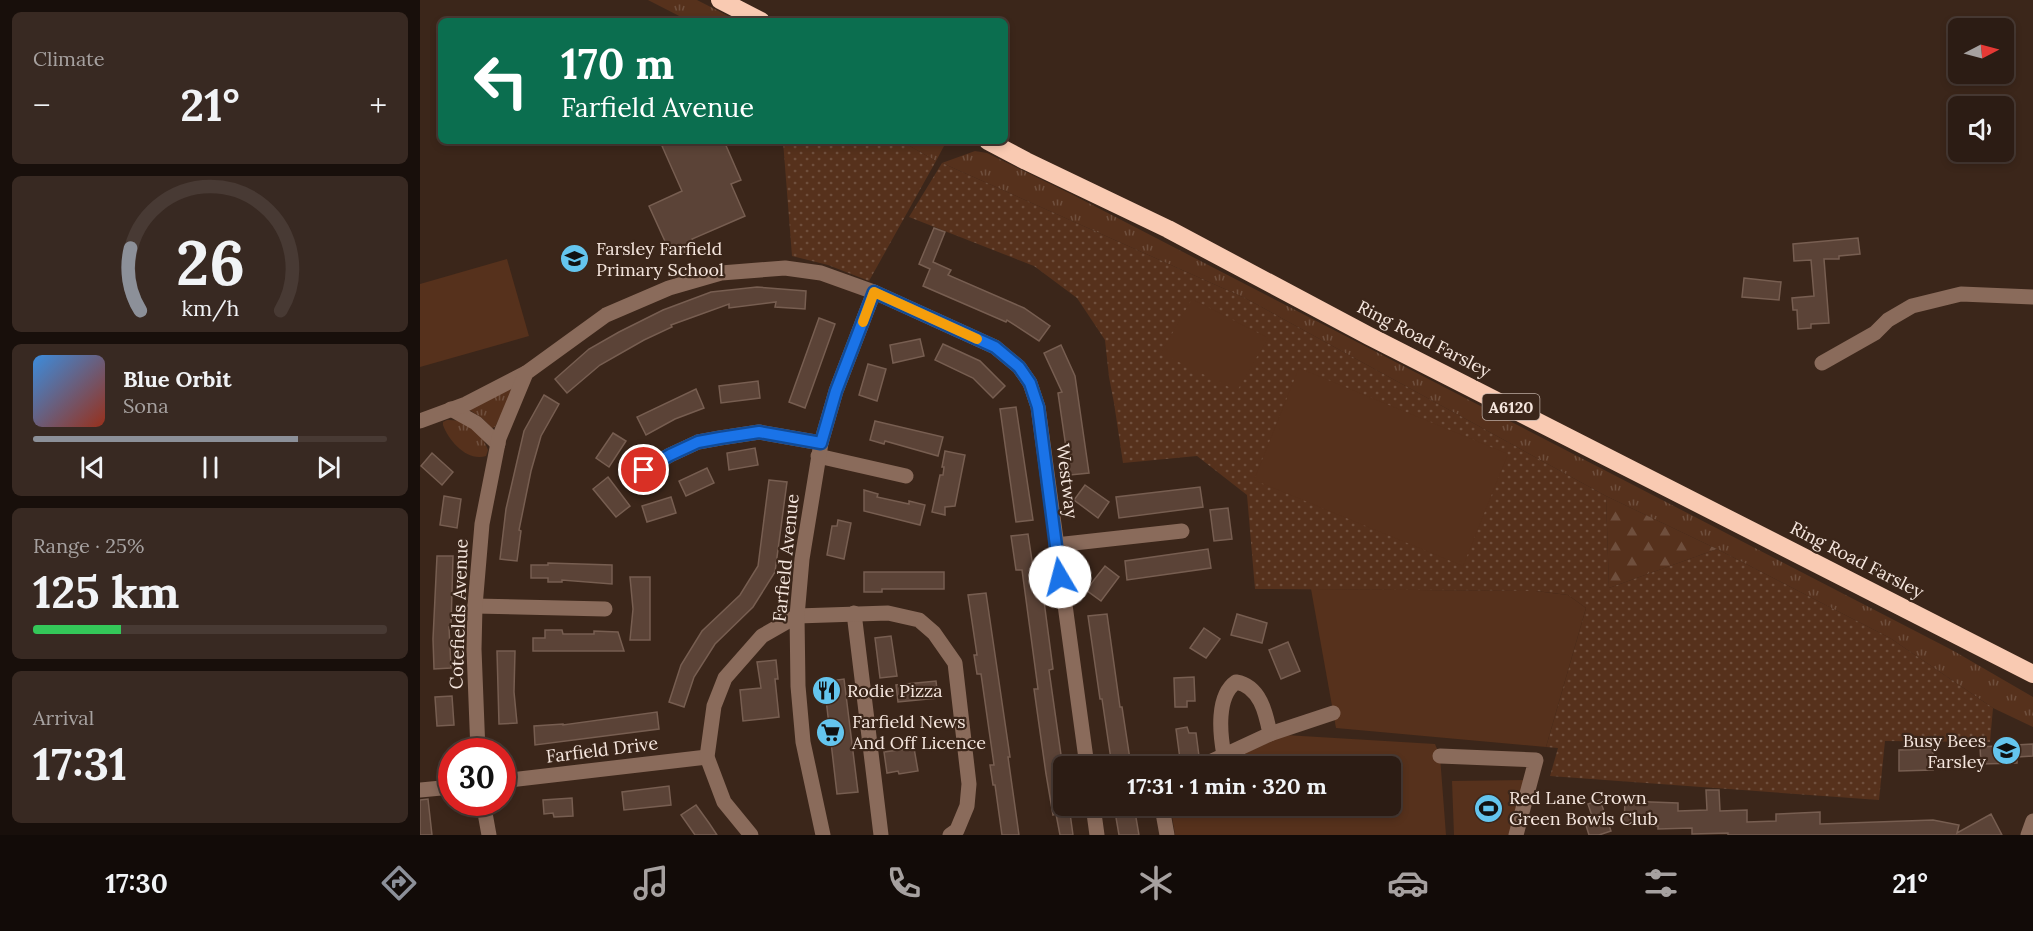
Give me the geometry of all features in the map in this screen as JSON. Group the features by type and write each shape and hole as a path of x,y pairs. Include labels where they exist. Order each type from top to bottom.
{"highway":[{"path":"720,0 755,18"},
{"name":"Ring Road Farsley","path":"994,144 1168,229 1369,336 2033,674"}],"street":[{"path":"420,421 466,404 526,373 606,315 669,288 722,273 785,268 821,273 874,292"},
{"name":"Farfield Avenue","path":"823,835 803,742 798,686 797,616 802,559 820,450 836,391 874,292"},
{"name":"Westway","path":"874,292 995,347 1019,367 1030,383 1038,407 1086,756"},
{"path":"1822,363 1875,333 1888,320 1912,306 1961,294 2033,297"},
{"name":"Cotefields Avenue","path":"477,738 474,649 482,524 498,444 526,373"},
{"path":"451,410 476,423 498,444"},
{"path":"644,470 698,442 759,432 906,476"},
{"path":"1056,545 1182,531"},
{"path":"475,606 604,609"},
{"path":"854,613 881,835"},
{"path":"751,835 724,802 707,757 714,706 725,678 762,636 797,616 888,613 919,620 934,633 955,663 969,784 967,806 957,830 950,835"},
{"path":"1270,734 1261,701 1249,686 1236,682 1226,693 1223,709 1221,725 1224,755 1270,734 1333,712"},
{"path":"1440,756 1536,760 1515,835"},
{"name":"Farfield Drive","path":"516,779 707,757"},
{"path":"420,790 438,788"},
{"path":"486,816 489,835"},
{"path":"1094,816 1097,835"},
{"path":"1164,816 1167,835"}],"green space":[{"path":"648,0 697,0 732,18 683,18"},
{"path":"783,144 906,144 936,161 869,281 828,265 792,256"},
{"path":"906,144 944,144 936,161"},
{"path":"975,151 987,153 1073,195 1952,650 2033,697 2033,727 1993,708 1890,638 1717,549 1606,496 1245,298 942,163"},
{"path":"942,163 1245,298 1606,496 1609,588 1717,549 1890,638 1993,708 1990,742 1885,741 1879,800 1550,776 1558,748 1546,747 1586,608 1568,595 1536,591 1255,589 1247,495 1197,456 1123,463 1105,340 1077,298 1034,266 909,217"},
{"path":"507,259 529,336 420,367 420,284"},
{"path":"1192,299 1268,338 1237,391 1161,353"},
{"path":"1299,368 1508,454 1463,566 1254,480"},
{"path":"510,387 513,390 495,427 492,428 468,409"},
{"path":"447,420 467,424 477,432 488,450 486,456 472,456 460,449 443,425 443,422"},
{"path":"1606,496 1717,549 1609,588"},
{"path":"1311,589 1536,591 1568,595 1586,608 1546,747 1336,728"},
{"path":"1285,735 1435,744 1440,756 1446,835 1175,835 1172,816 1401,816 1401,756 1239,756"},
{"name":"Red Lane Crown Green Bowls Club","path":"1530,780 1515,835 1454,835 1452,781"}],"building":[{"path":"666,144 725,144 741,180 731,184 745,216 692,239 696,247 679,255 675,247 669,250 649,206 682,191 662,146"},
{"path":"934,228 945,232 933,262 951,270 948,275 1024,308 1050,326 1039,341 1007,320 1006,322 923,286 930,269 919,264"},
{"path":"1858,238 1860,254 1839,256 1839,259 1824,259 1829,323 1811,324 1811,328 1798,329 1797,310 1793,310 1792,298 1814,296 1811,260 1794,261 1793,244"},
{"path":"1744,278 1781,282 1779,300 1742,297"},
{"path":"757,287 806,291 805,309 775,307 776,302 729,308 729,304 671,325 672,327 600,365 567,393 555,379 589,349 663,310 711,292"},
{"path":"819,318 835,324 805,408 789,402"},
{"path":"920,339 924,356 893,363 890,345"},
{"path":"943,344 980,361 1005,386 993,398 973,378 935,360"},
{"path":"1061,345 1075,376 1089,473 1070,475 1058,393 1062,392 1044,353"},
{"path":"868,364 886,369 877,401 859,395"},
{"path":"758,381 760,398 721,403 719,386"},
{"path":"696,389 704,408 675,419 646,435 637,417"},
{"path":"544,395 559,404 541,436 531,471 519,530 521,531 517,561 500,559 506,509 524,431"},
{"path":"1016,407 1033,520 1016,522 1000,409"},
{"path":"875,421 943,437 938,456 885,441 884,444 870,440"},
{"path":"613,433 626,441 609,467 596,458"},
{"path":"755,448 758,465 729,470 727,453"},
{"path":"945,451 965,455 955,506 945,507 945,515 932,512 940,475 943,475"},
{"path":"432,453 453,472 442,485 421,466"},
{"path":"707,468 714,483 686,496 679,481"},
{"path":"608,477 630,506 616,517 593,489"},
{"path":"769,480 787,482 775,572 753,607 715,644 694,677 684,707 669,702 681,665 702,631 740,595 758,566"},
{"path":"1085,485 1109,502 1098,518 1074,500"},
{"path":"1200,487 1203,507 1119,518 1116,497"},
{"path":"864,490 878,494 877,497 925,505 920,525 864,511"},
{"path":"444,496 461,499 457,528 440,525"},
{"path":"671,497 676,513 647,522 642,506"},
{"path":"1228,508 1232,539 1214,541 1210,510"},
{"path":"838,520 851,523 844,559 827,555 832,526 837,526"},
{"path":"1028,534 1036,587 1042,586 1053,669 1049,670 1061,756 1053,756 1053,815 1034,689 1038,689 1022,570 1016,570 1011,536"},
{"path":"1208,549 1211,568 1127,580 1125,561"},
{"path":"437,556 453,556 451,627 449,627 451,668 434,669 433,639"},
{"path":"548,563 612,565 612,584 562,580 562,582 548,582 548,578 531,578 531,565 548,565"},
{"path":"1105,566 1119,577 1101,601 1086,590"},
{"path":"864,572 944,572 944,589 882,589 882,592 864,592"},
{"path":"630,577 650,577 650,640 630,640 633,609"},
{"path":"986,593 1019,835 1002,835 990,765 994,765 981,674 977,674 974,655 977,655 968,595"},
{"path":"1107,614 1129,756 1111,756 1088,616"},
{"path":"1237,614 1267,623 1262,643 1231,635"},
{"path":"1204,628 1220,639 1206,658 1190,648"},
{"path":"545,630 562,630 563,634 594,634 594,631 618,632 624,651 533,651 533,638 545,638"},
{"path":"891,636 897,676 880,678 875,638"},
{"path":"1288,642 1300,671 1281,679 1269,650"},
{"path":"497,651 515,651 514,692 517,723 499,724"},
{"path":"776,660 778,679 775,679 779,717 743,721 740,690 761,688 757,662"},
{"path":"1194,677 1195,701 1187,701 1187,707 1175,707 1174,678"},
{"path":"844,679 858,792 837,794 824,682"},
{"path":"936,681 938,698 898,702 896,685"},
{"path":"452,696 454,725 437,726 435,697"},
{"path":"657,712 659,729 535,745 534,726 563,725"},
{"path":"1187,727 1189,733 1196,733 1199,756 1180,756 1176,729"},
{"name":"Busy Bees Farsley","path":"2033,744 2033,756 2017,757 2017,763 1981,764 1980,747"},
{"path":"914,748 918,771 887,773 884,752"},
{"path":"1933,749 1933,770 1899,771 1899,750"},
{"path":"669,786 671,805 624,810 622,792"},
{"path":"1706,790 1719,790 1720,811 1747,810 1747,822 1776,821 1776,814 1820,812 1820,824 1933,820 1959,825 1957,833 1991,814 2002,835 1692,834 1692,828 1658,829 1658,826 1624,824 1625,801 1678,803 1678,811 1707,810"},
{"path":"572,798 573,816 554,817 553,813 544,814 543,800"},
{"path":"428,799 432,835 420,835 420,800"},
{"path":"1600,800 1611,831 1589,835 1584,819 1592,816 1588,804"},
{"path":"696,805 717,835 695,835 681,815"},
{"path":"1056,816 1070,816 1073,835 1060,835"},
{"path":"1116,816 1136,816 1139,835 1119,835"}],"slow traffic":[{"path":"863,322 874,292 977,339"}],"place":[{"name":"Farsley Farfield Primary School","path":"575,259"},
{"name":"Rodie Pizza","path":"826,691"},
{"name":"Farfield News And Off Licence","path":"831,732"},
{"name":"Busy Bees Farsley","path":"2007,751"},
{"name":"Red Lane Crown Green Bowls Club","path":"1488,808"}],"route":[{"path":"644,470 698,442 759,432 821,443 836,391 874,292 995,347 1019,367 1030,383 1038,407 1060,577"}]}
